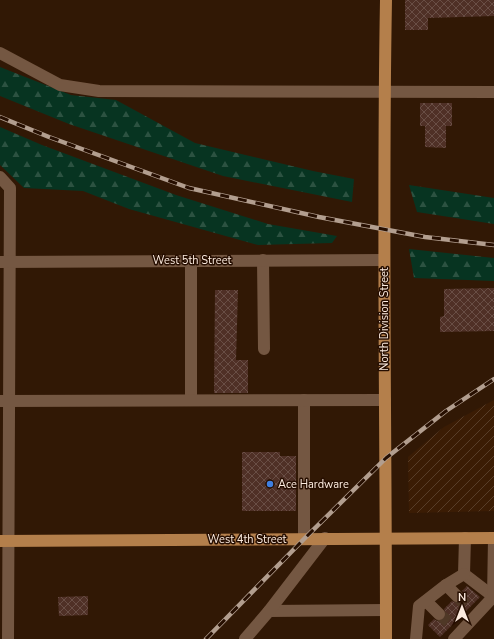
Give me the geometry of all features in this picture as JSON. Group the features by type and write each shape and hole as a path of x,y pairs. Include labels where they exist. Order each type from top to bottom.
{"main road":[{"name":"North Division Street","path":"386,0 384,92 386,639"},
{"name":"West 4th Street","path":"4,541 494,538"}],"street":[{"path":"0,53 60,85 100,91 494,92"},
{"path":"0,177 10,188 5,262 4,541 8,639"},
{"path":"190,400 191,260"},
{"path":"263,260 264,349"},
{"name":"West 5th Street","path":"5,262 384,260"},
{"path":"5,400 385,400"},
{"path":"304,400 304,539"},
{"path":"245,639 269,611 325,538"},
{"path":"464,574 465,538"},
{"path":"493,597 494,538"},
{"path":"464,574 493,597"},
{"path":"416,639 419,606 446,585 464,574"},
{"path":"446,585 457,596"},
{"path":"455,632 473,611 493,597"},
{"path":"426,601 439,614"},
{"path":"269,611 386,610"}],"shaded area":[{"path":"494,400 494,511 409,513 408,457 444,427"}],"green space":[{"path":"0,67 71,95 116,100 195,143 313,171 354,179 352,202 223,176 69,124 0,96"},
{"path":"0,127 42,145 176,195 268,224 337,236 332,243 258,245 129,209 83,191 24,188 0,165"},
{"path":"409,185 494,198 494,224 417,212"},
{"path":"409,249 494,258 494,281 414,278"}],"building":[{"path":"405,0 494,0 494,16 428,18 428,30 405,30"},
{"path":"420,103 452,103 452,126 446,126 446,148 425,147 425,126 420,126"},
{"path":"494,288 494,331 440,332 440,317 444,316 444,289"},
{"path":"215,290 238,290 236,360 248,360 248,393 214,393"},
{"name":"Ace Hardware","path":"242,452 280,452 280,456 296,456 296,511 242,511"},
{"path":"467,586 480,597 440,637 428,625 434,619 437,621 444,620 446,616 444,609 452,601 459,603 463,601 464,594 462,591"},
{"path":"88,596 88,615 59,616 58,597"}],"tunnel":[{"path":"457,596 469,608"},
{"path":"439,614 452,625"}],"railway":[{"path":"0,117 49,137 189,188 319,217 425,237 494,245"},
{"path":"206,639 386,458 446,411 494,379"}],"place":[{"name":"Ace Hardware","path":"270,484"}]}
